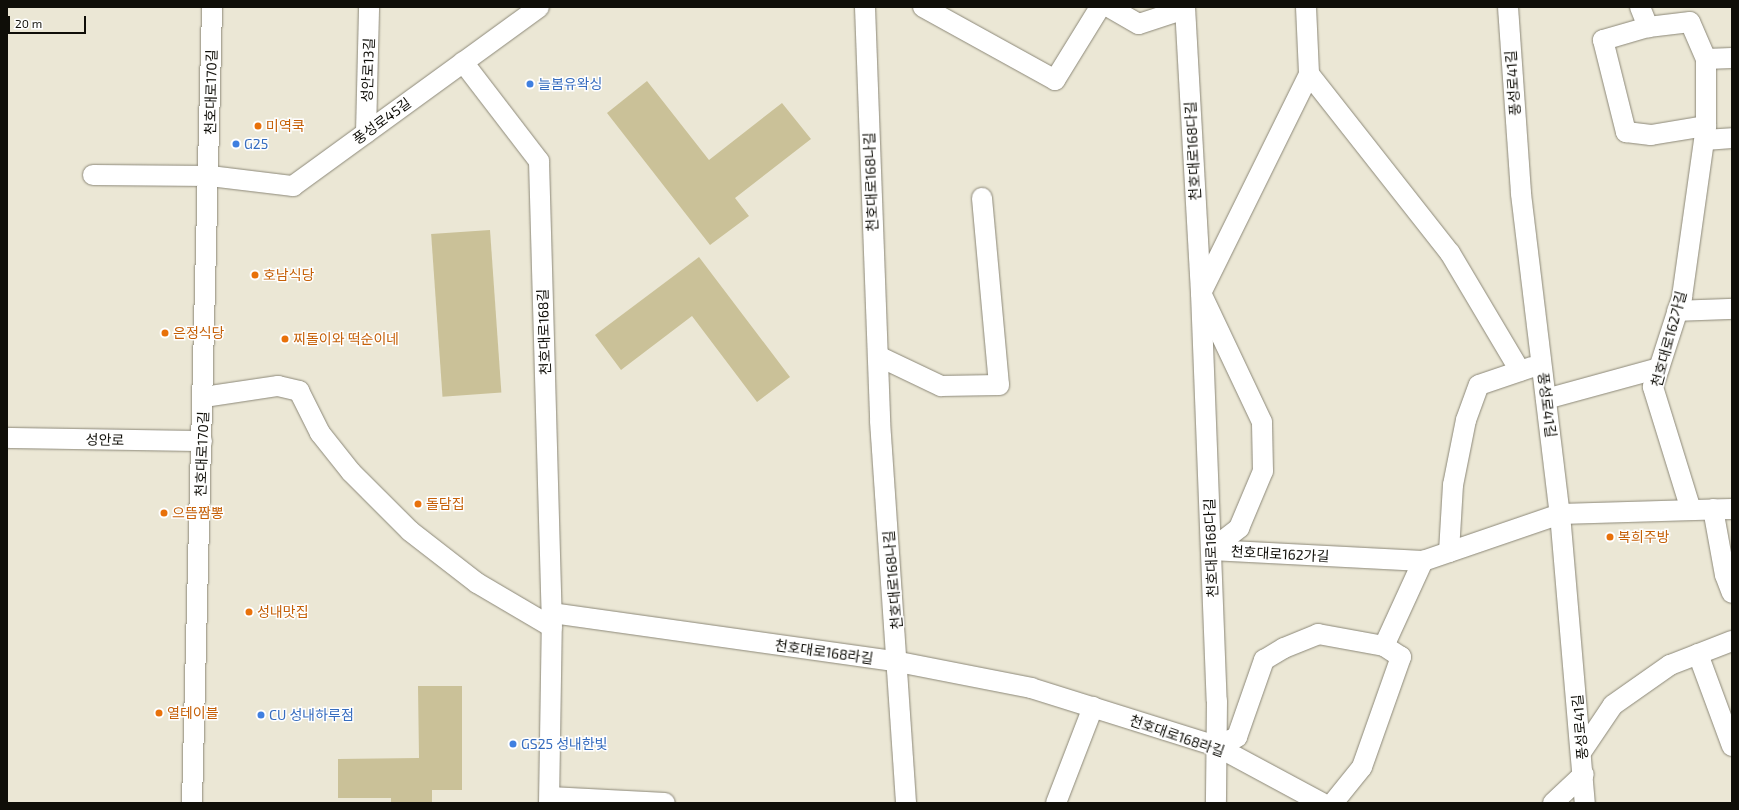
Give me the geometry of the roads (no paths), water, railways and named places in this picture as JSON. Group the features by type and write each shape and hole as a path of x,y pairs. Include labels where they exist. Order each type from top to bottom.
{"street":[{"name":"천호대로170길","path":"192,803 210,176 212,7"},
{"name":"성안로13길","path":"366,133 369,7"},
{"name":"천호대로168나길","path":"865,7 878,356 900,662 906,803"},
{"path":"923,7 1055,80 1100,7"},
{"name":"천호대로168다길","path":"1109,7 1139,24 1185,8 1201,293 1211,550 1216,803"},
{"path":"1306,7 1309,74"},
{"name":"풍성로41길","path":"1508,7 1521,194 1560,514 1586,803"},
{"path":"1640,7 1648,27"},
{"name":"풍성로45길","path":"210,176 293,186 463,62 531,10"},
{"path":"1732,58 1706,59 1690,22 1648,27 1603,40 1626,132 1651,135 1705,133 1732,138"},
{"name":"천호대로162가길","path":"1691,510 1653,387 1677,311 1705,133 1706,59"},
{"name":"천호대로168길","path":"463,62 539,161 552,620 549,800 665,803"},
{"name":"천호대로168다길","path":"1201,293 1309,74"},
{"name":"풍성로41길","path":"1309,74 1450,253 1520,371"},
{"path":"93,176 210,176"},
{"path":"878,356 941,386 999,385 982,198"},
{"name":"천호대로162가길","path":"1201,293 1262,422 1263,471 1239,528 1211,550"},
{"path":"1677,311 1732,309"},
{"path":"1449,552 1453,485 1466,420 1478,385 1542,365"},
{"path":"1546,399 1659,368"},
{"path":"204,397 278,386 299,391 320,433 351,472 410,531 477,583 552,620"},
{"name":"성안로","path":"7,438 202,441"},
{"path":"1722,509 1725,575 1732,593"},
{"name":"천호대로162가길","path":"1211,550 1423,561 1560,514 1722,509"},
{"path":"1384,646 1423,561"},
{"name":"천호대로168라길","path":"552,620 900,662 1031,688 1216,746 1322,803"},
{"path":"1216,746 1237,737 1264,660 1318,634 1384,646 1401,657 1362,767 1332,803"},
{"path":"1582,751 1613,705 1670,665 1732,641"},
{"path":"1698,654 1732,746"},
{"path":"1056,803 1093,708"},
{"path":"1553,803 1584,774"}],"place":[{"name":"늘봄유왁싱","path":"530,84"},
{"name":"미역쿡","path":"258,126"},
{"name":"G25","path":"236,144"},
{"name":"호남식당","path":"255,275"},
{"name":"은정식당","path":"165,333"},
{"name":"찌돌이와 떡순이네","path":"285,339"},
{"name":"돌담집","path":"418,504"},
{"name":"으뜸짬뽕","path":"164,513"},
{"name":"복희주방","path":"1610,537"},
{"name":"성내맛집","path":"249,612"},
{"name":"열테이블","path":"159,713"},
{"name":"CU 성내하루점","path":"261,715"},
{"name":"GS25 성내한빛","path":"513,744"}]}
